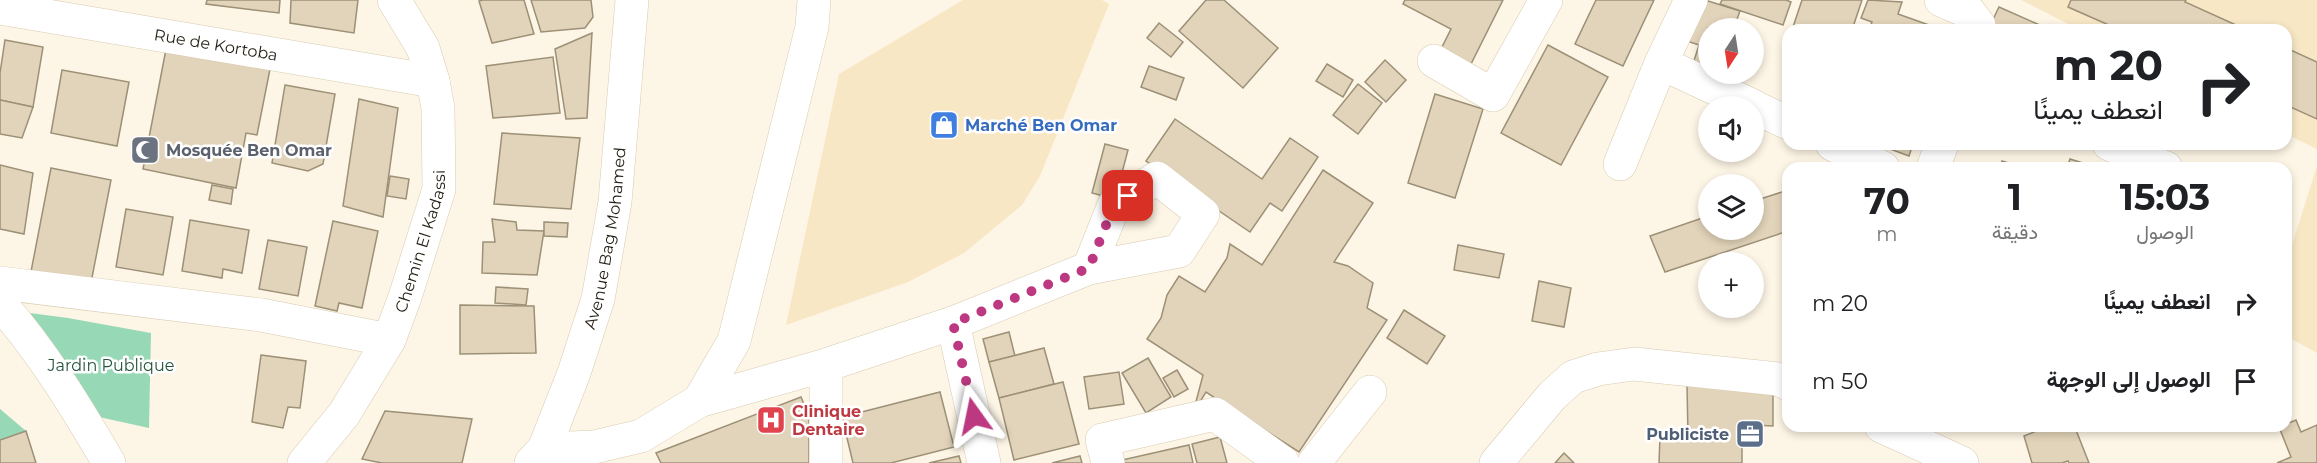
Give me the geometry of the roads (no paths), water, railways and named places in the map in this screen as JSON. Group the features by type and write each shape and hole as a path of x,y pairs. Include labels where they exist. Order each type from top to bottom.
{"street":[{"name":"Chemin El Kadassi","path":"304,463 344,414 389,340 409,286 439,189 438,108 433,81 423,48 394,0"},
{"name":"Avenue Bag Mohamed","path":"537,456 574,373 598,299 615,202 632,0"},
{"path":"537,456 594,447 645,449 699,401 734,341 812,27 814,0"},
{"path":"1434,61 1493,95 1546,0"},
{"path":"1620,164 1661,63 1691,0"},
{"path":"1941,0 1969,12 1978,24"},
{"name":"Rue de Kortoba","path":"0,8 433,81"},
{"path":"1661,63 1730,96"},
{"path":"1764,112 1782,120"},
{"path":"1845,150 1870,162"},
{"path":"2123,150 2152,162"},
{"path":"699,401 826,365 953,323 1089,268"},
{"path":"0,283 261,315 389,340"},
{"path":"0,303 23,329 59,380 109,463"},
{"path":"953,323 984,463"},
{"path":"1496,463 1552,396 1573,376 1598,369 1634,364 1782,382"},
{"path":"826,365 826,463"},
{"path":"1314,463 1370,392"},
{"path":"1108,463 1102,440 1215,414 1283,463"},
{"path":"1893,432 1950,460"}],"place":[{"name":"Marché Ben Omar","path":"944,125"},
{"name":"Mosquée Ben Omar","path":"145,150"},
{"name":"Clinique Dentaire","path":"771,420"},
{"name":"Publiciste","path":"1750,434"}],"park label":[{"name":"Jardin Publique","path":"111,365"}]}
